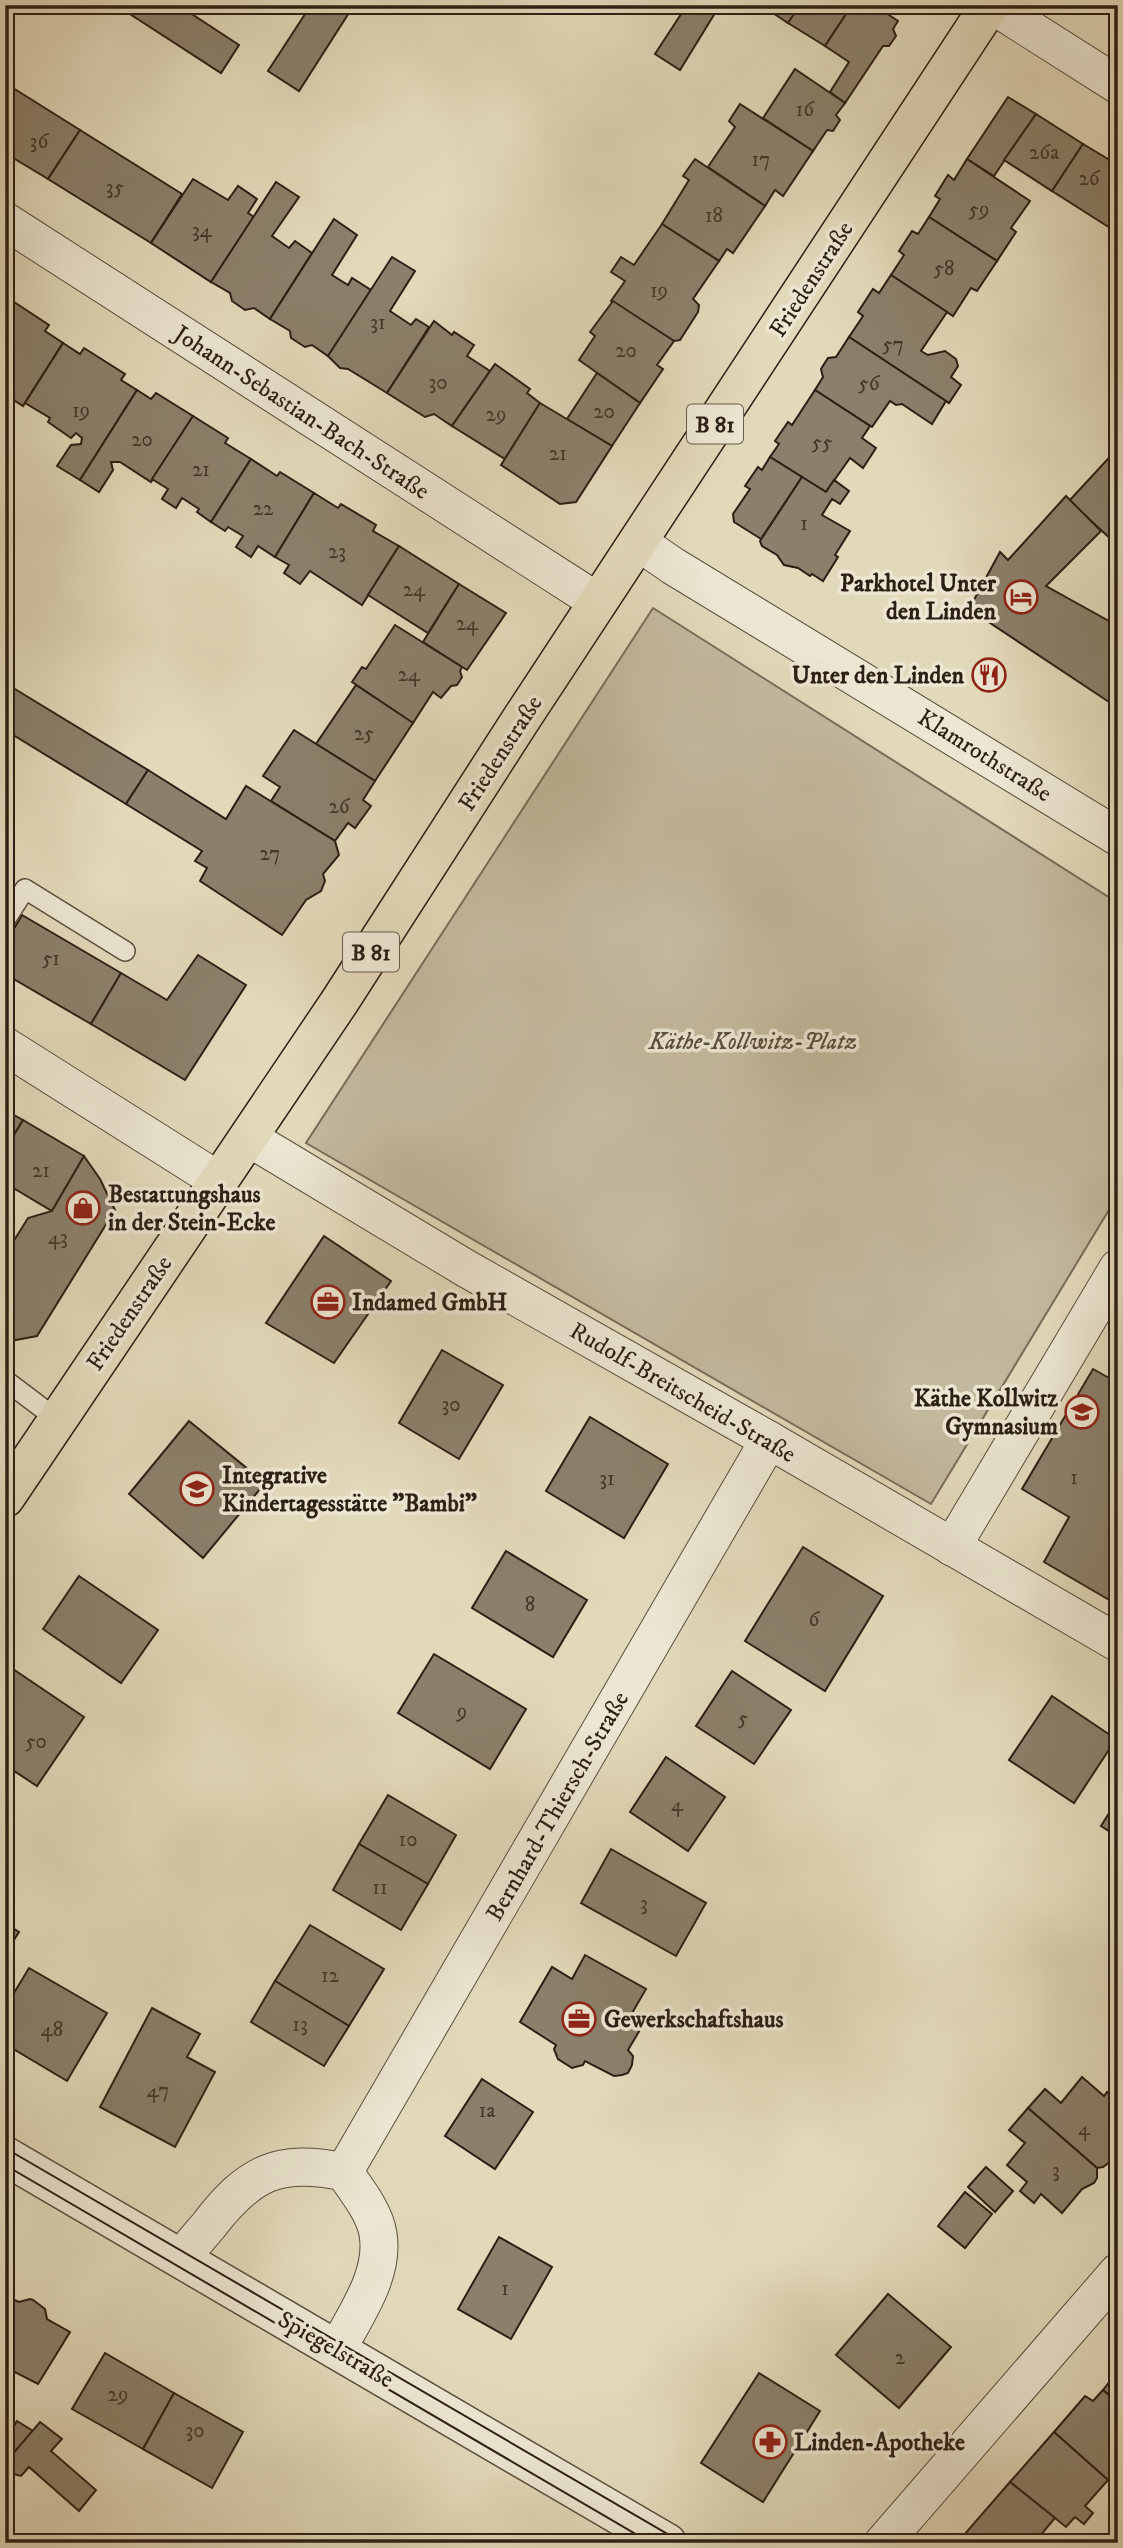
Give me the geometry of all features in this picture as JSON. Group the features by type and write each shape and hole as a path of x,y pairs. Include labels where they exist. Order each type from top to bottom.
{"main road":[{"name":"Friedenstraße","path":"5,1497 248,1138 991,5"}],"street":[{"path":"991,5 1118,85"},
{"name":"Johann-Sebastian-Bach-Straße","path":"5,221 598,602"},
{"name":"Klamrothstraße","path":"638,542 673,566 1118,837"},
{"path":"5,1046 219,1181"},
{"name":"Rudolf-Breitscheid-Straße","path":"248,1138 467,1269 769,1440 1118,1643"},
{"path":"952,1547 1118,1268"},
{"name":"Bernhard-Thiersch-Straße","path":"344,2172 769,1440"},
{"name":"Spiegelstraße","path":"5,2156 667,2543"},
{"path":"182,2259 219,2210 246,2183 278,2169 316,2166 344,2172 362,2197 378,2233 377,2272 337,2350"},
{"path":"883,2543 1118,2272"}],"lane":[{"path":"5,920 25,889 125,951"},
{"path":"5,1380 58,1420"}],"green space":[{"name":"Käthe-Kollwitz-Platz","path":"653,608 1118,903 1118,1195 931,1504 306,1143"}],"building":[{"path":"116,5 178,5 239,45 221,73"},
{"path":"311,5 354,5 299,91 268,71"},
{"path":"687,5 720,5 680,70 655,54"},
{"path":"761,5 800,5 788,23"},
{"path":"800,5 852,5 825,46 788,23"},
{"path":"852,5 874,5 898,21 893,29 896,36 889,46 883,46 845,103 830,92 849,62 825,46"},
{"path":"1092,5 1118,5 1118,14 1107,14"},
{"path":"795,69 845,103 836,115 840,120 833,131 827,130 813,151 763,118"},
{"path":"5,83 80,130 48,179 5,153"},
{"path":"1008,97 1036,114 994,176 967,159"},
{"path":"740,104 813,151 783,196 775,190 765,206 708,167 735,127 729,121"},
{"path":"1036,114 1083,144 1052,191 1004,160"},
{"path":"80,130 182,194 151,243 48,179"},
{"path":"1083,144 1118,165 1118,233 1052,191"},
{"path":"695,159 765,206 733,253 727,249 719,261 662,224 689,180 683,176"},
{"path":"967,159 1030,201 1011,228 1016,232 997,261 929,217 940,199 935,196 948,175 954,180"},
{"path":"193,179 228,200 238,186 257,199 248,213 254,217 211,282 151,243"},
{"path":"276,182 299,197 272,236 289,248 295,241 312,253 270,319 254,308 245,310 232,301 230,293 211,282"},
{"path":"929,217 997,261 977,291 971,288 953,316 891,275 904,255 899,251 912,231 918,234"},
{"path":"334,219 357,235 332,275 348,285 352,278 371,290 328,356 312,345 305,347 291,338 290,331 270,319"},
{"path":"662,224 719,261 693,299 699,305 698,312 680,340 674,341 611,301 625,281 611,272 621,257 634,265"},
{"path":"392,257 415,271 390,311 411,325 416,319 429,327 387,393 348,369 340,368 328,356"},
{"path":"891,275 947,312 921,351 928,355 945,351 956,359 958,366 951,377 961,385 949,403 849,337 863,316 858,312 873,289 879,293"},
{"path":"8,298 49,325 45,331 63,343 23,406 9,397 11,393 5,389 5,301"},
{"path":"613,301 674,341 657,365 663,369 640,403 579,360 595,336 590,332"},
{"path":"434,321 452,335 454,332 474,345 467,356 490,371 452,426 434,414 425,417 387,393"},
{"path":"849,337 946,401 932,424 902,404 896,405 890,401 872,427 815,390 823,377 821,369 828,358 836,357"},
{"path":"63,343 80,354 84,348 125,374 121,380 137,390 80,480 57,466 71,445 81,444 82,438 76,433 71,438 48,422 50,418 25,403"},
{"path":"495,364 530,389 527,393 540,403 505,459 452,426"},
{"path":"597,373 640,403 612,446 567,419"},
{"path":"137,390 151,399 156,393 193,416 151,482 120,462 111,462 113,470 99,492 80,480"},
{"path":"815,390 870,426 862,438 876,448 863,468 850,458 826,492 770,457 779,444 775,441 788,422 792,425"},
{"path":"540,403 612,446 576,502 560,504 501,465"},
{"path":"193,416 228,438 225,443 251,459 211,522 197,512 199,509 182,498 176,508 162,499 168,489 152,479"},
{"path":"1118,448 1118,534 1112,540 1069,501"},
{"path":"770,457 802,477 761,539 734,522 733,514 750,489 745,486 758,467 762,470"},
{"path":"251,459 277,476 280,472 314,493 275,557 258,546 251,557 236,547 243,536 228,527 225,531 211,522"},
{"path":"802,477 826,492 834,480 849,491 840,504 832,499 822,515 850,531 823,581 798,568 784,565 777,555 762,546 760,541"},
{"path":"314,493 338,508 341,504 376,525 373,531 399,546 362,605 310,571 300,584 284,573 289,565 275,557"},
{"name":"Parkhotel Unter den Linden","path":"1066,496 1101,531 1046,586 1118,626 1118,708 969,609 1000,552 1008,560"},
{"path":"399,546 459,584 428,633 368,595"},
{"path":"459,584 506,613 467,670 423,642"},
{"path":"395,625 462,667 462,677 457,685 451,686 441,698 433,692 413,723 352,682 362,667 366,669"},
{"path":"5,683 148,770 126,804 5,730"},
{"path":"356,685 413,723 375,781 316,744"},
{"path":"294,730 375,781 363,800 371,806 355,828 348,823 335,841 271,801 280,787 263,776"},
{"path":"148,770 226,819 246,786 335,841 339,855 323,874 325,881 321,891 306,900 282,935 200,881 207,868 195,861 202,851 126,804"},
{"path":"22,915 121,973 91,1024 5,974 5,944"},
{"path":"198,955 246,985 185,1080 91,1024 121,973 167,1000"},
{"path":"5,1110 23,1120 5,1150"},
{"path":"23,1120 84,1156 52,1211 5,1183 5,1150"},
{"path":"84,1156 100,1179 115,1210 37,1336 5,1342 5,1255 28,1218 52,1211"},
{"name":"Indamed GmbH","path":"324,1236 391,1281 334,1363 266,1323"},
{"path":"442,1350 503,1385 459,1459 399,1423"},
{"path":"1093,1369 1118,1383 1118,1446 1110,1459 1118,1464 1118,1605 1044,1562 1069,1517 1022,1489"},
{"path":"590,1417 668,1464 624,1538 546,1491"},
{"name":"Integrative Kindertagesstätte \"Bambi\"","path":"189,1421 265,1483 203,1558 129,1494"},
{"path":"803,1547 883,1596 825,1691 745,1641"},
{"path":"506,1551 587,1600 553,1657 472,1608"},
{"path":"79,1576 158,1630 121,1683 43,1629"},
{"path":"434,1654 526,1709 490,1769 398,1713"},
{"path":"10,1667 84,1717 37,1786 5,1765 5,1674"},
{"path":"732,1671 791,1710 754,1764 696,1726"},
{"path":"1052,1696 1116,1739 1074,1803 1009,1760"},
{"path":"666,1757 725,1797 688,1851 630,1812"},
{"path":"388,1795 456,1835 428,1884 359,1844"},
{"path":"1118,1799 1118,1837 1101,1826"},
{"path":"359,1844 428,1884 401,1930 333,1890"},
{"path":"611,1849 706,1903 676,1956 581,1903"},
{"path":"5,1923 19,1932 5,1954"},
{"path":"310,1925 384,1969 349,2026 275,1981"},
{"name":"Gewerkschaftshaus","path":"585,1955 646,1989 631,2015 644,2023 628,2050 633,2056 628,2073 614,2076 585,2061 583,2065 572,2068 558,2059 554,2049 556,2045 520,2022 552,1967 572,1979"},
{"path":"29,1968 107,2013 67,2081 5,2044 5,2008"},
{"path":"275,1981 349,2026 324,2066 251,2022"},
{"path":"152,2008 200,2034 187,2057 215,2072 175,2147 100,2107"},
{"path":"1082,2077 1104,2096 1107,2092 1118,2102 1118,2148 1115,2158 1103,2167 1097,2168 1028,2108 1045,2089 1061,2103"},
{"path":"482,2079 533,2112 495,2169 445,2136"},
{"path":"1028,2108 1097,2168 1094,2183 1082,2189 1062,2213 1041,2194 1034,2203 1020,2191 1027,2182 1007,2165 1025,2143 1009,2130"},
{"path":"986,2167 1013,2191 995,2212 968,2187"},
{"path":"965,2192 992,2214 965,2248 938,2226"},
{"path":"499,2237 552,2267 511,2339 458,2309"},
{"path":"888,2294 951,2347 899,2408 836,2355"},
{"path":"5,2296 19,2302 33,2300 45,2309 47,2319 70,2332 38,2384 15,2372 10,2383 5,2380"},
{"path":"105,2353 174,2393 143,2449 72,2409"},
{"path":"1118,2371 1118,2403 1103,2390"},
{"path":"759,2373 820,2411 763,2502 701,2463"},
{"path":"1103,2390 1118,2403 1118,2468 1108,2480 1054,2432 1085,2396 1093,2401"},
{"path":"174,2393 243,2432 212,2488 143,2449"},
{"path":"17,2421 33,2431 5,2463 5,2427 11,2431"},
{"path":"40,2422 62,2439 51,2451 96,2490 79,2511 29,2467 21,2476 13,2474 5,2484 5,2463"},
{"path":"1054,2432 1108,2480 1085,2506 1093,2513 1084,2524 1075,2517 1066,2527 1010,2482"},
{"path":"1010,2482 1055,2518 1034,2543 957,2543"}],"tram line":[{"path":"5,2148 683,2543"},
{"path":"5,2165 651,2543"}],"place":[{"name":"Parkhotel Unter den Linden","path":"1021,597"},
{"name":"Unter den Linden","path":"989,675"},
{"name":"Bestattungshaus in der Stein-Ecke","path":"83,1208"},
{"name":"Indamed GmbH","path":"328,1302"},
{"name":"Käthe Kollwitz Gymnasium","path":"1082,1412"},
{"name":"Integrative Kindertagesstätte \"Bambi\"","path":"197,1489"},
{"name":"Gewerkschaftshaus","path":"579,2019"},
{"name":"Linden-Apotheke","path":"770,2442"}]}
